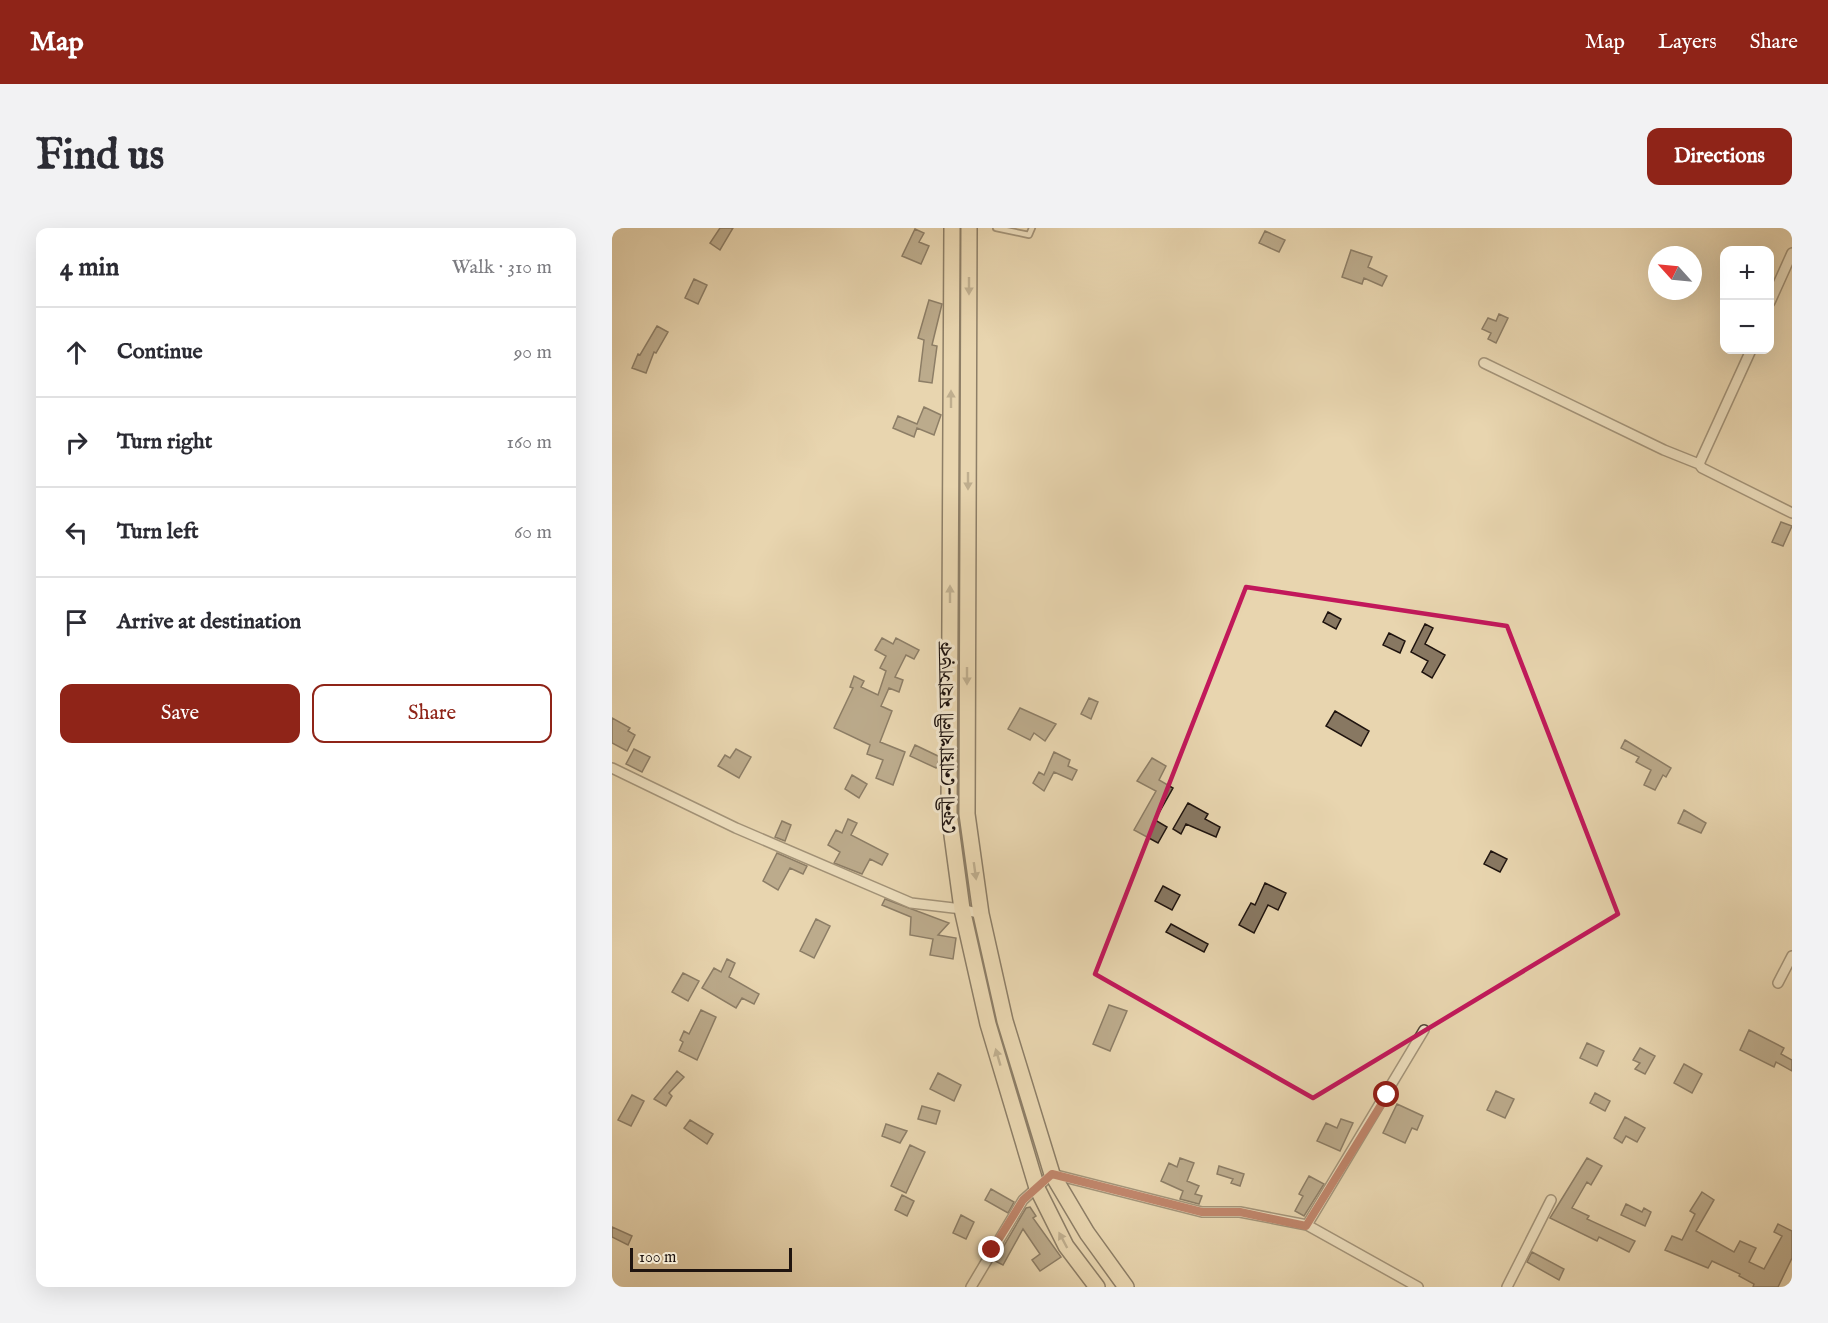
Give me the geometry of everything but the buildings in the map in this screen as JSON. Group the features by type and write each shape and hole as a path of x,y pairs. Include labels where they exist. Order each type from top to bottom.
{"highway":[{"name":"ফেনী-নোয়াখালী মহাসড়ক","path":"952,228 949,813 963,909 988,1023 1037,1188 1066,1246 1097,1287"},
{"name":"ফেনী-নোয়াখালী মহাসড়ক","path":"969,228 967,814 981,914 1005,1021 1052,1174 1087,1233 1126,1287"}],"street":[{"path":"1771,300 1792,253"},
{"path":"1699,464 1749,354"},
{"path":"1484,363 1664,450 1699,464 1702,468 1792,513"},
{"path":"612,768 736,828 911,903 963,909 981,914"},
{"path":"1778,983 1792,956"},
{"path":"1306,1226 1424,1030"},
{"path":"971,1287 1023,1200 1052,1174 1202,1212 1240,1212 1306,1226 1418,1287"},
{"path":"1507,1287 1551,1200"}],"lane":[{"path":"996,228 1029,235 1032,228"}],"highlighted area":[{"path":"1246,587 1507,626 1618,914 1313,1098 1095,974"}],"route":[{"path":"992,1250 1023,1200 1052,1174 1202,1212 1240,1212 1306,1226 1387,1095"}]}
